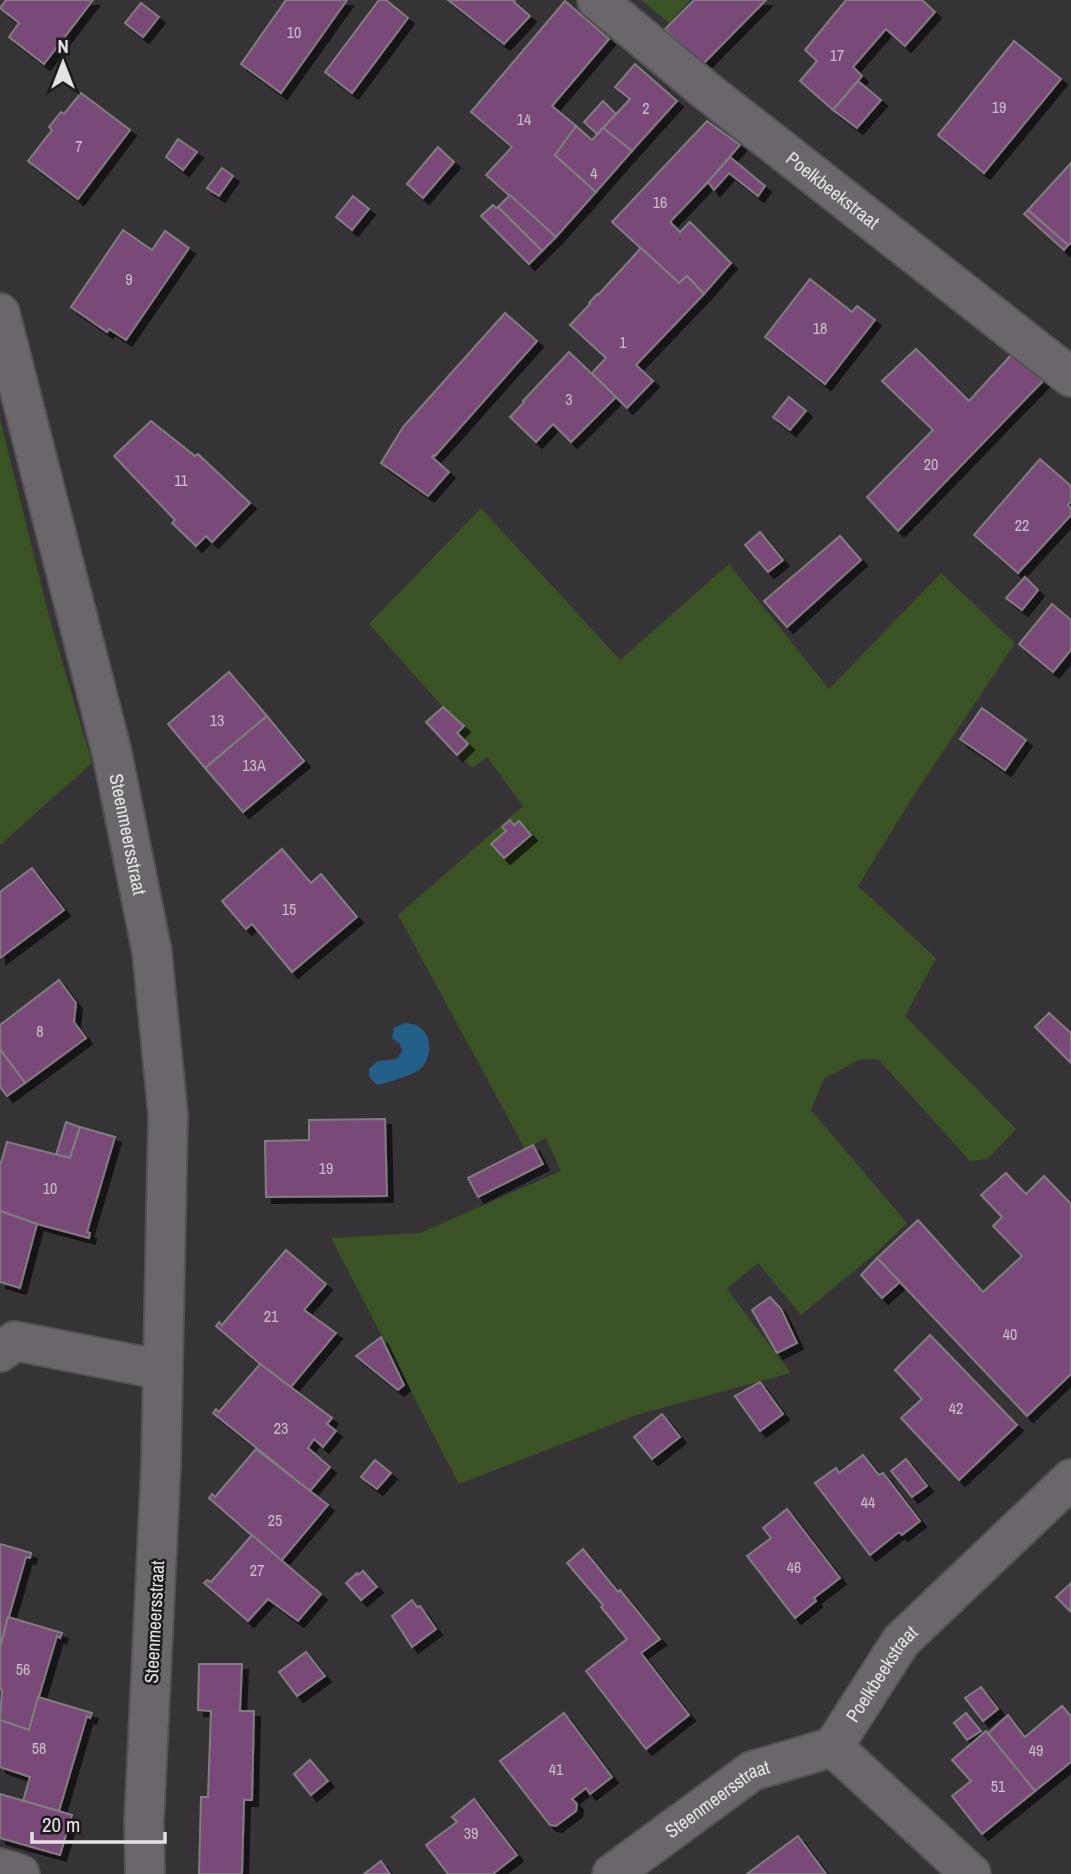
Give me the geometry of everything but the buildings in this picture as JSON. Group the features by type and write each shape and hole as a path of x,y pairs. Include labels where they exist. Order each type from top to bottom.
{"street":[{"name":"Poelkbeekstraat","path":"597,0 704,89 1071,377"},
{"name":"Steenmeersstraat","path":"0,313 111,753 152,952 169,1115 161,1465 144,1822 145,1874"},
{"path":"0,1352 15,1342 163,1370"},
{"name":"Poelkbeekstraat","path":"833,1747 901,1641 1071,1479"},
{"name":"Steenmeersstraat","path":"612,1874 751,1771 833,1747"},
{"path":"833,1747 971,1874"},
{"path":"0,1868 20,1874"}],"green space":[{"path":"641,0 690,0 669,23"},
{"path":"0,419 50,620 92,763 0,845"},
{"path":"481,508 620,660 729,564 829,689 941,573 1015,643 914,795 858,886 936,958 905,1016 1016,1129 988,1159 970,1161 878,1059 858,1060 824,1079 811,1110 907,1223 877,1252 801,1315 758,1263 727,1289 791,1373 636,1415 459,1484 331,1238 420,1233 561,1171 546,1138 525,1149 398,915 523,806 487,757 473,768 426,722 442,706 369,624"}],"water":[{"path":"404,1023 416,1025 426,1034 429,1046 427,1059 417,1071 377,1085 369,1076 369,1069 378,1061 397,1059 402,1051 400,1044 392,1038 394,1028"}]}
